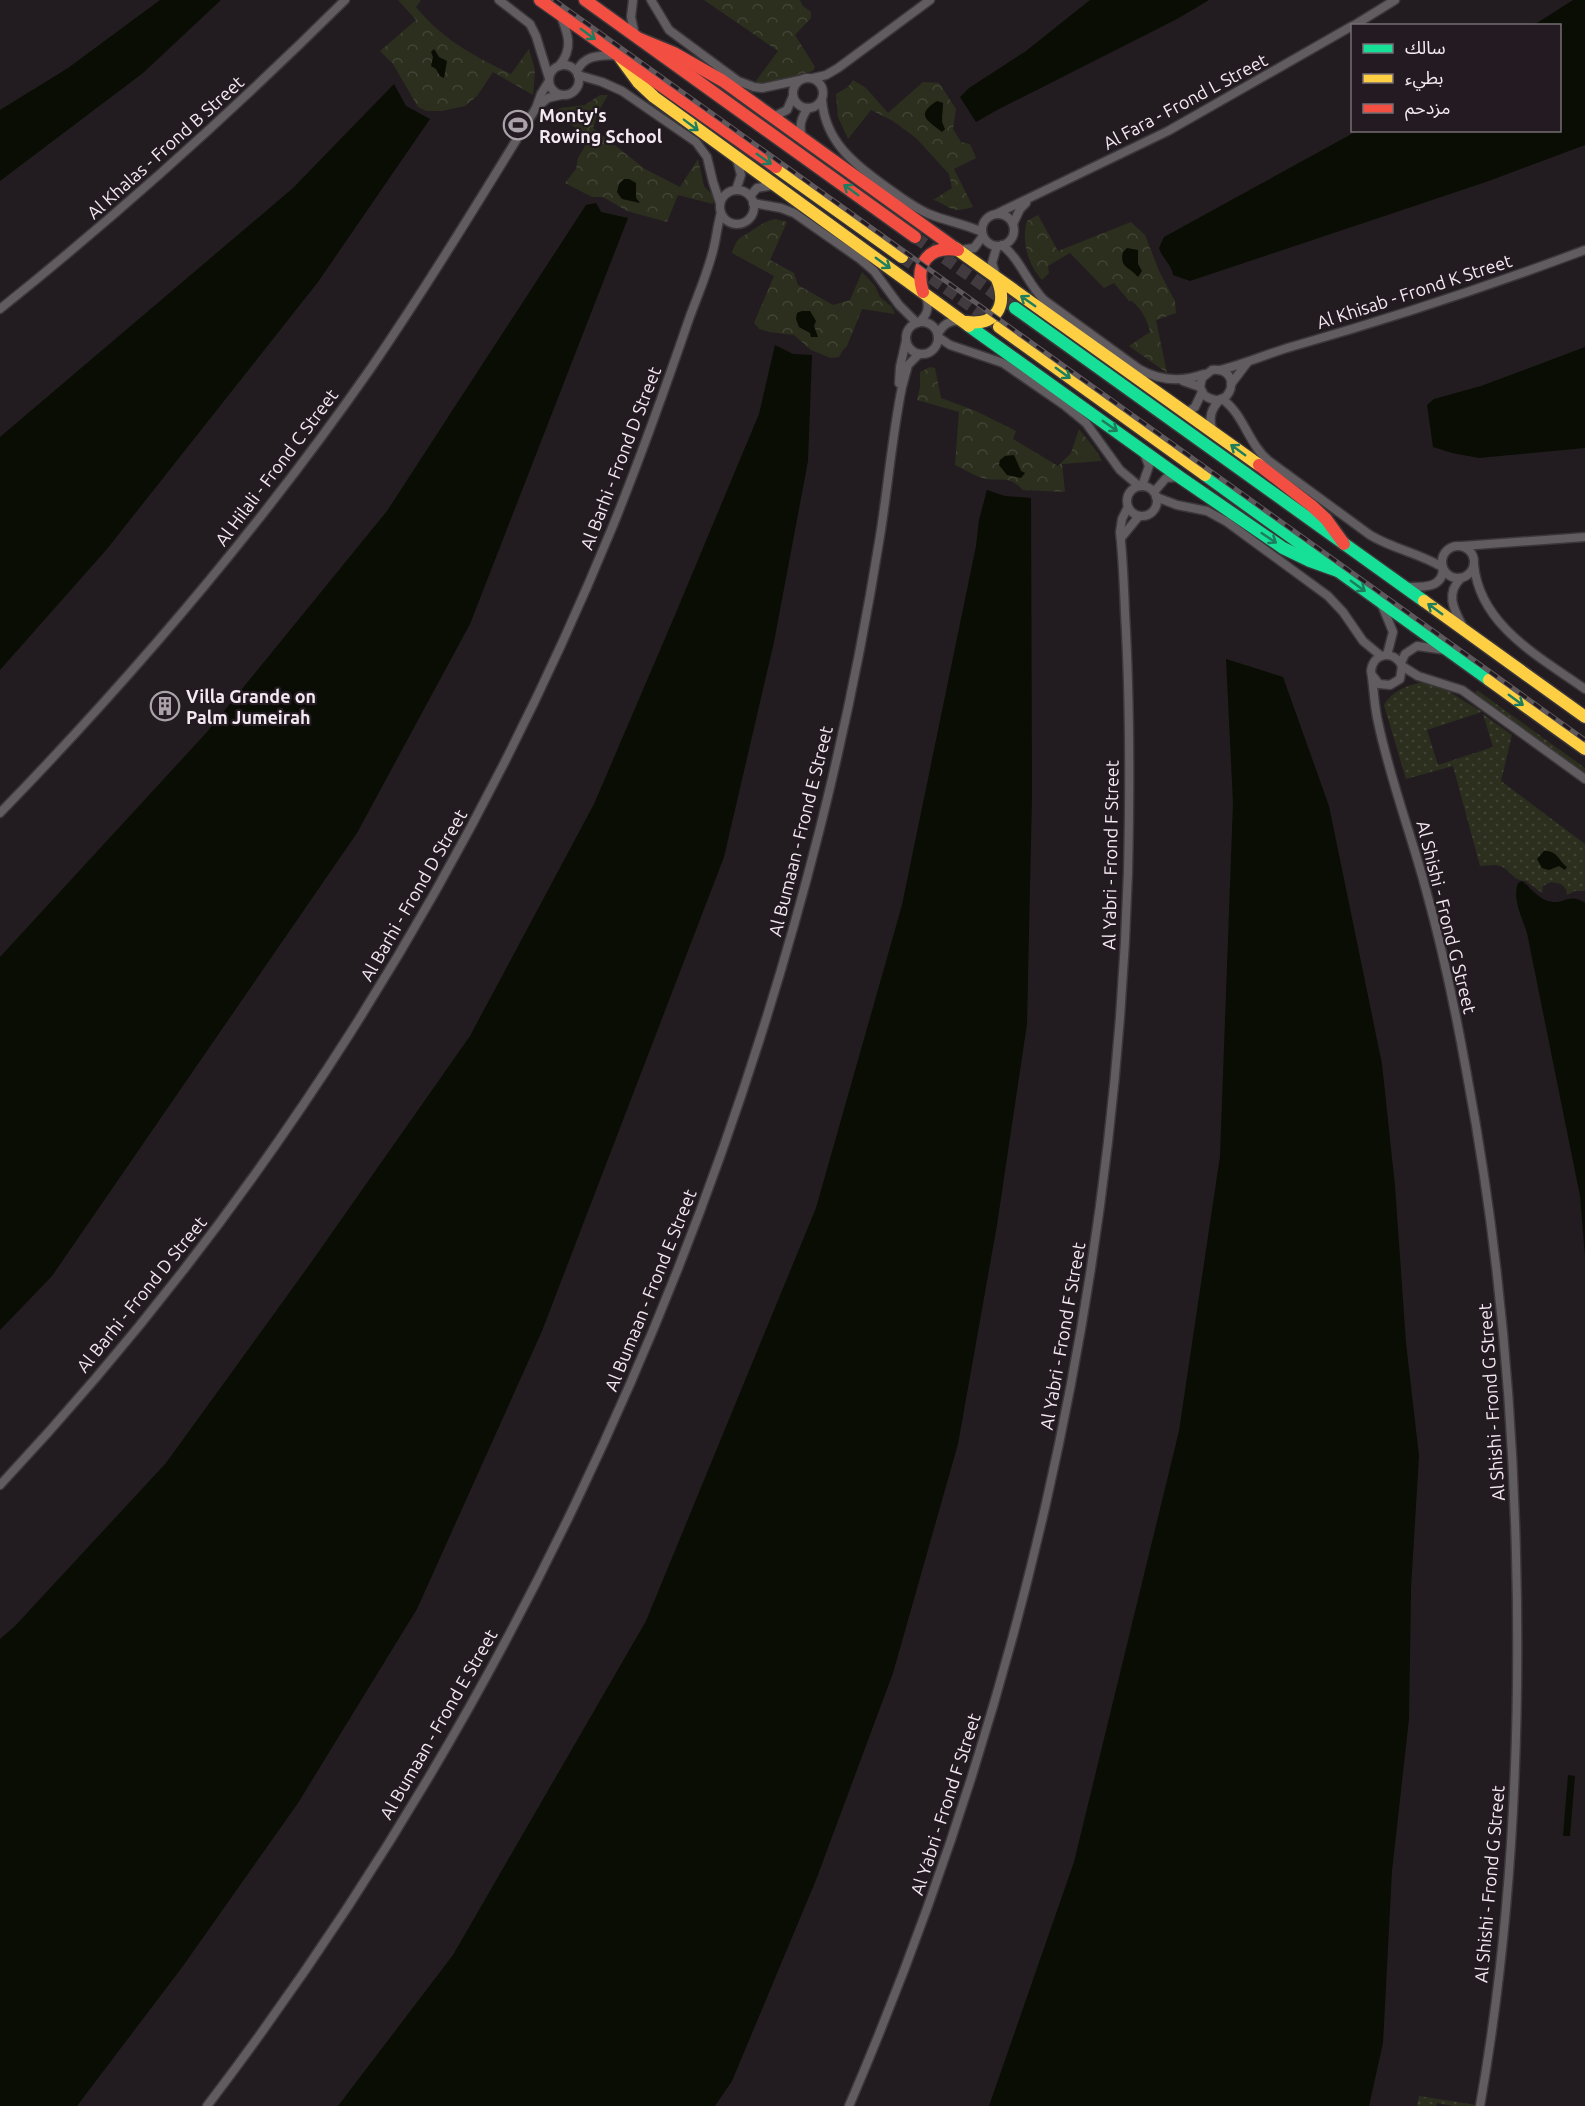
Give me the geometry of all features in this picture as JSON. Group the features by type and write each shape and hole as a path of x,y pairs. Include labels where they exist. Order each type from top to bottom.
{"main road":[{"path":"540,0 902,257"},
{"path":"585,0 915,237"},
{"path":"637,37 707,71 959,250 1312,506 1326,519 1344,544"},
{"path":"618,56 645,90 737,159 1181,478 1283,548 1338,571"},
{"path":"923,292 919,271 926,258 938,249 959,250"},
{"path":"962,321 984,322 996,314 1000,308 1003,293 997,279"},
{"path":"1016,308 1585,717"},
{"path":"999,327 1585,749"}],"street":[{"name":"Al Khalas - Frond B Street","path":"0,309 96,232 182,156 345,0"},
{"path":"499,0 530,24 549,79 555,92 562,95"},
{"path":"591,0 600,0"},
{"path":"633,0 631,17 637,37"},
{"path":"654,3 665,25 674,34 738,81 754,87 770,87 826,75 930,0"},
{"name":"Al Fara - Frond L Street","path":"1356,24 1395,0"},
{"path":"549,79 552,71 564,60 570,47 568,33 560,14"},
{"name":"Al Fara - Frond L Street","path":"998,213 1177,126 1351,27"},
{"path":"538,44 548,60 558,66 569,66 577,73 622,91 696,142 707,157 721,213 728,221 733,224 744,223 752,215 781,208"},
{"path":"577,88 577,73 582,63 591,57 618,56"},
{"path":"803,139 801,119 810,108 817,105 829,79 838,68"},
{"path":"813,78 820,84 827,125"},
{"name":"Al Hilali - Frond C Street","path":"0,813 93,716 142,660 224,563 327,429 452,246 536,108 549,79"},
{"path":"773,117 787,110 796,84 800,80"},
{"path":"536,108 548,98 571,93 591,83 606,84"},
{"path":"770,87 793,94 799,105 810,108 827,125 840,148 863,171 917,208 982,234 988,243 999,246 1018,262"},
{"path":"720,203 726,194 733,191 741,175 737,159"},
{"path":"712,173 721,186 751,200 800,216 867,265 880,278 899,305 918,323 933,326 938,336 950,345 1008,366 1064,405 1092,430 1126,476 1140,486 1184,507"},
{"path":"752,215 751,200 757,188 774,185"},
{"name":"Al Fara - Frond L Street","path":"1013,224 1020,209 1031,198"},
{"name":"Al Barhi - Frond D Street","path":"0,1485 105,1366 215,1228 323,1075 421,916 510,752 585,592 650,429 716,241 721,213"},
{"path":"956,222 986,219 998,213 1007,216 1013,224 1012,237 1018,262 1033,287 1051,305 1139,369 1153,376 1179,380 1201,390 1208,398 1222,399 1238,415 1255,447 1269,461 1370,535 1416,554 1442,568 1452,577 1462,578 1475,586 1494,616 1516,640 1585,689"},
{"path":"959,250 974,248 981,241 986,219"},
{"name":"Al Barhi - Frond D Street","path":"716,241 723,231 733,224"},
{"path":"997,279 992,263 999,246 1012,237"},
{"name":"Al Khisab - Frond K Street","path":"1220,370 1458,296 1585,250"},
{"path":"906,337 911,327 918,323 928,310 928,301 923,292"},
{"path":"899,305 909,349 919,354 946,348 960,349"},
{"path":"933,351 941,329 950,322 962,321"},
{"name":"Al Bumaan - Frond E Street","path":"900,396 900,367 906,337"},
{"name":"Al Bumaan - Frond E Street","path":"207,2106 271,2019 354,1898 468,1710 570,1515 619,1411 660,1314 695,1227 737,1109 782,969 820,828 867,613 900,396 908,365 919,354"},
{"path":"1215,434 1210,424 1211,413 1228,394 1240,370 1252,359"},
{"path":"1179,380 1212,370 1220,370 1228,375 1238,415"},
{"path":"1186,413 1195,407 1204,374"},
{"path":"1128,495 1132,489 1140,486 1148,471 1148,461 1135,444"},
{"path":"1116,464 1128,495 1128,507 1134,514 1144,516 1168,507 1184,507 1199,509 1220,518 1320,588 1336,603 1363,641 1384,655 1395,657 1412,673 1454,687 1469,695 1585,778"},
{"path":"1152,512 1156,505 1155,494 1166,478 1174,476 1181,478"},
{"name":"Al Yabri - Frond F Street","path":"849,2106 923,1922 992,1714 1047,1504 1088,1292 1112,1113 1126,911 1128,656 1120,525 1128,507"},
{"path":"1121,538 1139,516"},
{"path":"1416,554 1431,554 1456,546 1585,537"},
{"path":"1464,630 1451,598 1454,587 1470,573 1474,562 1483,550 1495,544"},
{"path":"1462,546 1470,551 1481,594"},
{"path":"1405,587 1433,585 1441,579 1442,558 1446,550"},
{"path":"1381,602 1393,632 1384,655 1375,661 1372,671 1376,681 1386,686"},
{"name":"Al Shishi - Frond G Street","path":"1363,641 1372,671 1378,725 1432,914 1467,1071 1489,1207 1509,1390 1515,1482 1517,1589 1515,1772 1507,1894 1494,2016 1480,2106"},
{"path":"1397,682 1401,676 1401,665 1405,654 1417,646 1449,651"},
{"path":"1376,707 1386,686 1411,679 1431,680"}],"green space":[{"path":"398,0 421,0 416,7 437,29 472,54 511,74 529,49 535,70 533,95 493,72 477,96 465,106 442,111 426,111 418,107 393,64 380,51 416,20"},
{"path":"704,0 800,0 803,6 811,12 811,18 795,35 815,67 813,71 801,74 789,83 759,83 756,81 778,51"},
{"path":"853,80 866,88 888,113 923,82 939,83 956,109 953,129 961,142 970,144 976,158 954,169 973,207 957,210 933,200 952,188 949,174 916,138 893,121 871,110 848,139 838,117 836,94 848,87"},
{"path":"600,95 608,95 598,112 593,128 645,169 680,187 698,159 704,186 714,197 713,204 678,195 667,222 627,211 603,197 592,197 565,183 576,169 578,158 590,137 553,113 560,108 585,105"},
{"path":"1038,215 1058,251 1131,222 1145,235 1159,271 1175,301 1176,313 1156,320 1167,373 1129,346 1150,332 1141,311 1114,283 1104,288 1070,253 1048,266 1049,273 1042,280 1037,274 1027,252 1025,228 1027,221"},
{"path":"775,219 787,222 770,260 794,273 798,285 833,305 850,300 862,272 875,286 880,297 892,307 895,314 862,309 847,346 839,357 831,358 811,350 794,335 760,329 754,323 774,276 732,253 740,238"},
{"path":"930,367 935,368 941,398 976,411 1016,431 1013,439 1058,466 1071,453 1079,429 1102,461 1062,464 1065,492 1023,490 1008,480 982,478 955,465 959,412 917,400 920,372"},
{"path":"1423,682 1440,686 1482,712 1427,730 1438,765 1493,747 1483,714 1512,735 1501,781 1585,844 1585,891 1575,891 1567,895 1566,889 1561,884 1551,882 1543,886 1542,893 1500,866 1480,866 1453,766 1406,779 1384,705 1400,689"},
{"path":"1477,690 1585,768 1585,773 1475,693"},
{"path":"1419,2096 1476,2106 1437,2103 1436,2106 1417,2106"}],"shaded area":[{"path":"160,0 221,0 143,73 0,181 0,110 68,68"},
{"path":"1090,0 1209,0 1177,19 976,122 960,97 969,88 1026,51"},
{"path":"1573,0 1585,0 1585,145 1486,182 1190,281 1173,275 1159,248 1164,237 1355,132 1561,132 1561,24 1536,24"},
{"path":"434,49 439,57 447,61 444,78 431,66 433,57 431,52"},
{"path":"394,84 406,106 430,119 318,282 107,549 0,670 0,437 293,188"},
{"path":"937,101 943,103 942,122 945,129 942,132 928,121 925,114 926,110"},
{"path":"624,179 636,183 636,198 640,203 622,199 617,192 619,184"},
{"path":"596,203 601,212 628,218 470,624 357,833 52,1276 0,1330 0,957 207,732 387,511 586,205"},
{"path":"1127,248 1138,250 1138,264 1142,271 1138,277 1124,264 1122,257"},
{"path":"810,311 816,321 814,326 818,337 811,337 810,333 799,327 796,319 797,313"},
{"path":"775,345 793,354 812,355 808,461 774,642 724,857 542,1331 417,1609 298,1803 183,1966 77,2106 0,2106 0,1639 15,1626 166,1463 310,1264 470,1036 594,804 759,414"},
{"path":"1585,347 1585,448 1479,458 1433,447 1427,405 1434,399 1481,386"},
{"path":"1014,455 1021,471 1025,473 1021,478 1007,475 999,465 1000,460 1005,456"},
{"path":"987,490 1005,496 1031,498 1032,796 1027,1024 997,1225 958,1444 893,1673 816,1880 732,2081 715,2106 338,2106 453,1955 646,1621 816,1208 902,905 976,546 979,520"},
{"path":"1226,659 1283,677 1329,806 1382,1064 1395,1186 1406,1343 1419,1456 1411,1588 1409,1719 1392,1871 1383,2043 1369,2106 989,2106 1074,1862 1179,1431 1220,1156 1233,803"},
{"path":"1544,851 1555,854 1567,867 1565,870 1559,866 1549,870 1542,868 1537,859"},
{"path":"1522,881 1548,901 1576,899 1585,903 1585,1256 1580,1196 1527,933 1517,902 1516,889 1518,883"},
{"path":"1568,1775 1575,1776 1570,1836 1563,1836"}],"tunnel":[{"path":"915,237 1015,308"},
{"path":"902,257 996,324"}],"railway":[{"path":"554,0 1585,740"}],"traffic: fast":[{"path":"1015,308 1424,601"},
{"path":"969,326 1283,548 1338,571"},
{"path":"1205,475 1489,680"}],"traffic: slow":[{"path":"619,56 638,82 654,97 969,326"},
{"path":"776,167 902,257"},
{"path":"955,248 1259,465"},
{"path":"966,322 985,321 997,312 1001,298 997,279"},
{"path":"999,327 1205,475"},
{"path":"1424,601 1585,717"},
{"path":"1489,680 1585,749"}],"traffic: jam":[{"path":"540,0 776,167"},
{"path":"585,0 915,237"},
{"path":"640,39 674,53 723,81 955,248"},
{"path":"923,292 921,273 926,259 939,251 958,250"},
{"path":"1259,465 1326,519 1344,544"}],"place":[{"name":"Monty's Rowing School","path":"518,125"},
{"name":"Villa Grande on Palm Jumeirah","path":"165,706"}]}
